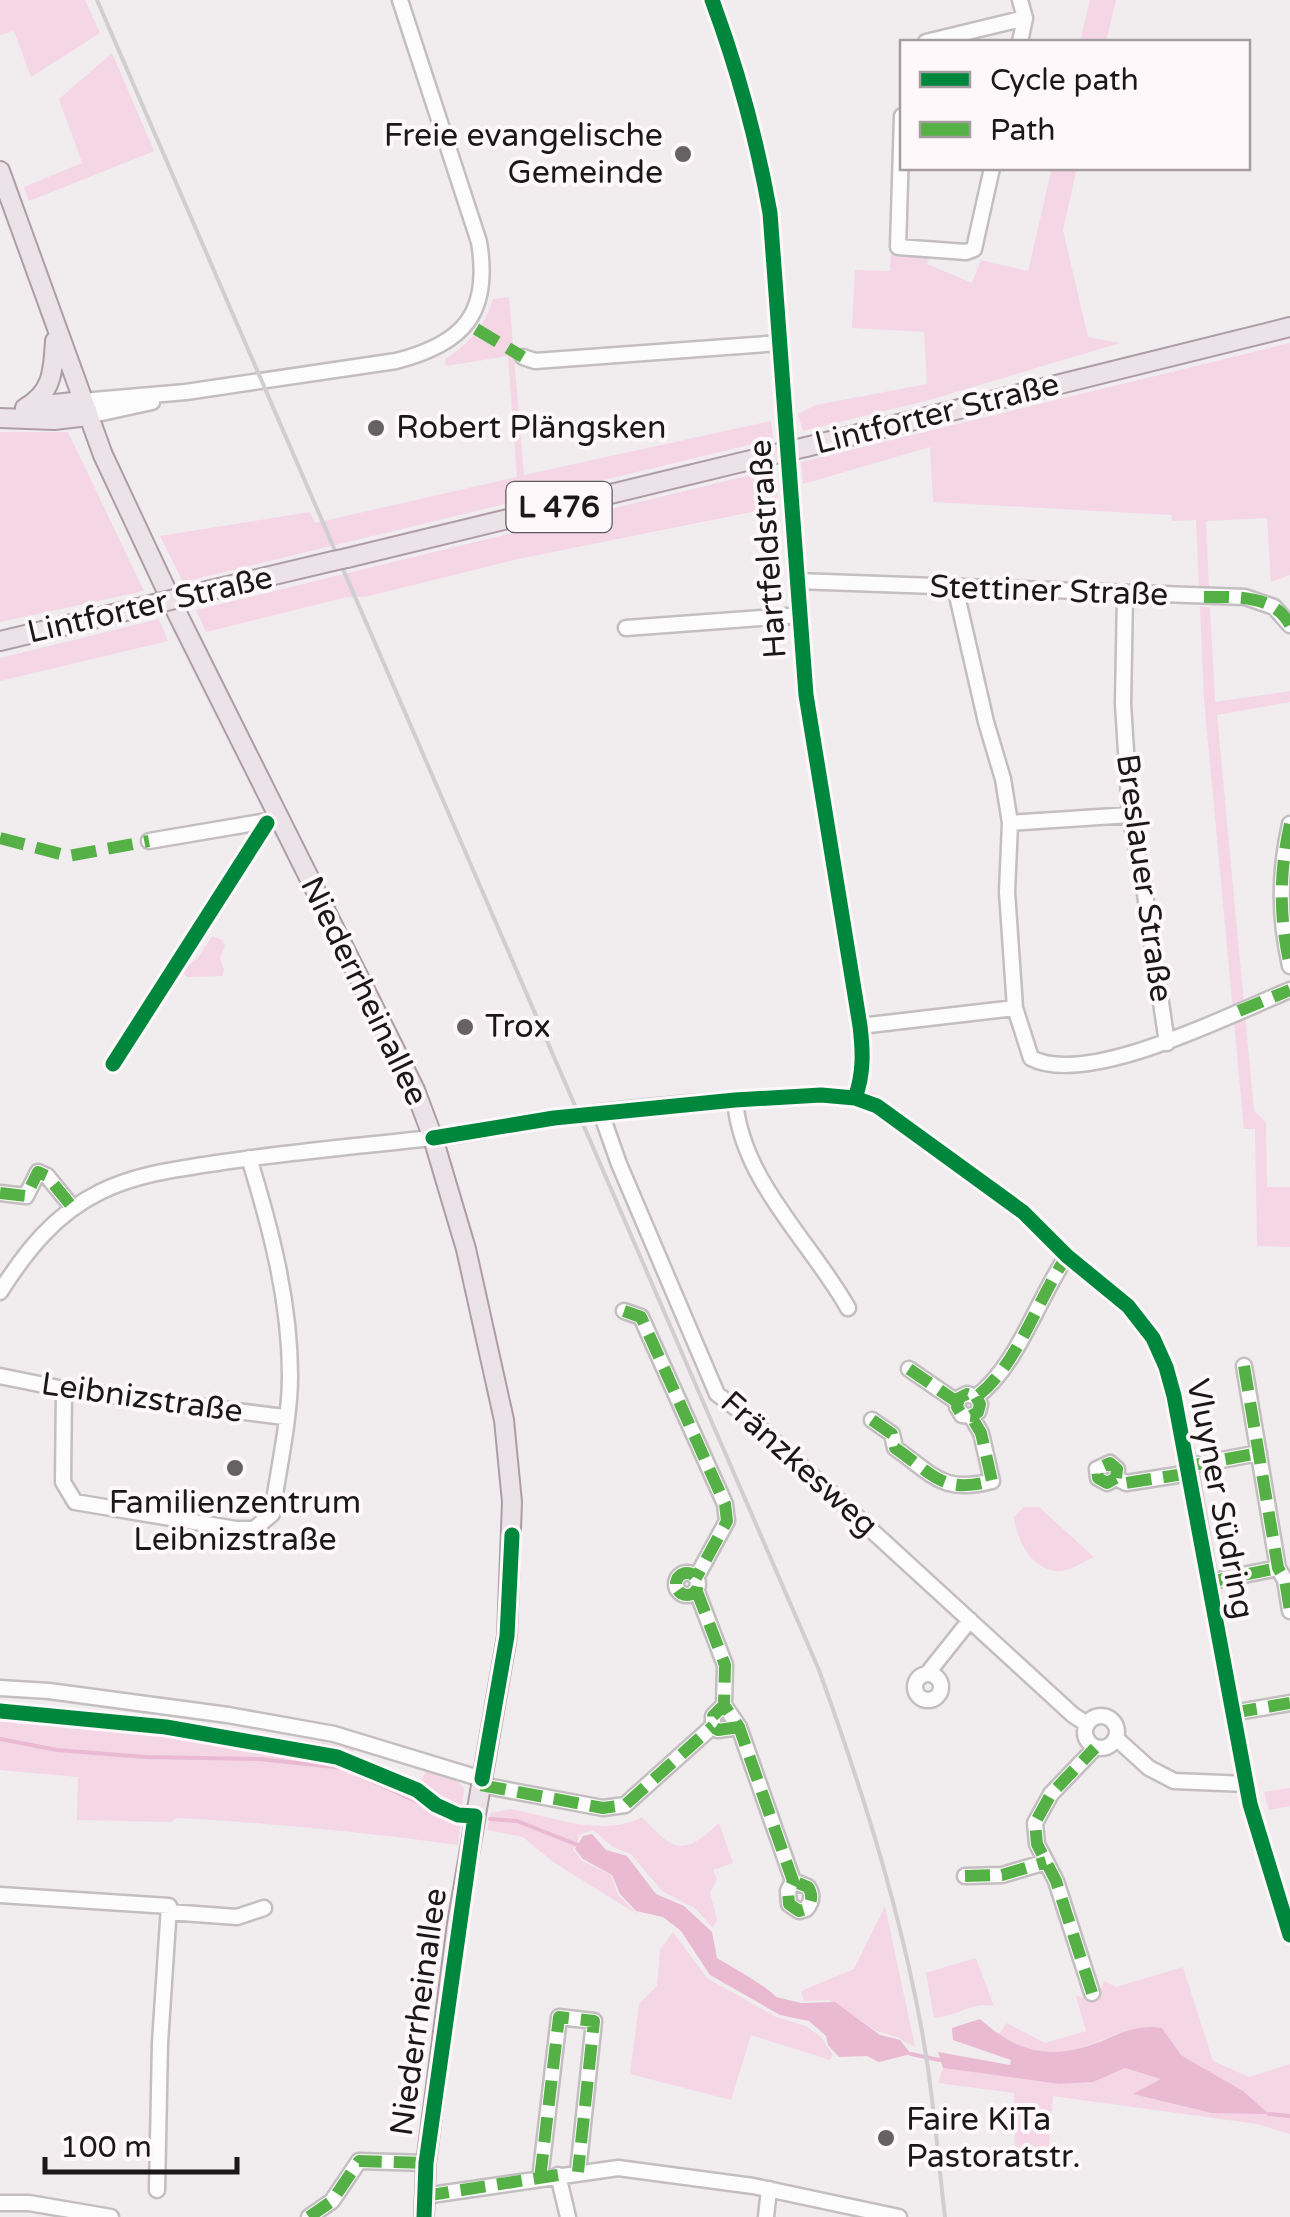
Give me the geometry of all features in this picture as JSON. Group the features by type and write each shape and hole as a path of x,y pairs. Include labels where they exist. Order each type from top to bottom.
{"main road":[{"name":"Niederrheinallee","path":"0,172 85,408 146,547 416,1090 474,1282 504,1420 511,1474 507,1636 457,1924 426,2162 424,2217"},
{"name":"Lintforter Straße","path":"0,641 1290,327"},
{"path":"0,417 37,401 49,386 56,331"},
{"path":"25,408 85,408"},
{"path":"0,417 54,420 85,408"}],"street":[{"path":"85,408 396,361 428,353 458,334 479,302 484,270 473,218 400,0"},
{"name":"Hartfeldstraße","path":"712,0 759,150 770,213 806,695 860,1026 863,1058 856,1098"},
{"path":"1020,0 1025,18 1020,40"},
{"path":"934,40 1025,18"},
{"path":"900,170 898,247 966,252 974,249 992,170"},
{"path":"523,357 535,361 780,343"},
{"name":"Stettiner Straße","path":"797,581 1245,597 1274,607 1290,625"},
{"path":"956,587 957,605 1003,779 1010,823 1007,892 1015,1008 1031,1058 1041,1063 1107,1060 1167,1042 1290,990"},
{"name":"Breslauer Straße","path":"1125,594 1123,704 1130,815 1167,1042"},
{"name":"Hartfeldstraße","path":"626,628 800,615"},
{"path":"1010,823 1130,815"},
{"path":"149,841 279,820"},
{"path":"1290,824 1280,894 1290,966"},
{"path":"860,1026 1015,1008"},
{"name":"Vluyner Südring","path":"0,1292 35,1241 73,1208 99,1192 163,1171 601,1113 735,1100 821,1095 856,1098 877,1106 1023,1212 1066,1256 1128,1306 1153,1338 1166,1367 1189,1469 1232,1712 1259,1837 1290,1935"},
{"path":"735,1100 736,1120 762,1180 848,1308"},
{"name":"Fränzkesweg","path":"601,1113 608,1138 717,1394 749,1418 1086,1724"},
{"path":"64,1389 63,1482 75,1502 236,1530 254,1529 272,1514 290,1375 286,1311 268,1220 249,1158"},
{"path":"0,1194 26,1196 38,1172 47,1176 73,1208"},
{"path":"957,1402 963,1395 976,1397 985,1390 1022,1339 1066,1256"},
{"path":"624,1310 641,1317 725,1504 727,1521 696,1584 725,1665 724,1706 740,1727 794,1882"},
{"path":"1244,1366 1278,1568 1285,1580 1290,1611"},
{"path":"872,1420 892,1434 895,1448 950,1486 967,1488 992,1481 982,1433 971,1416 959,1411 957,1402 908,1369"},
{"name":"Leibnizstraße","path":"0,1376 64,1389 284,1417"},
{"path":"971,1416 979,1408 976,1397"},
{"path":"1116,1478 1126,1483 1259,1453"},
{"path":"1210,1582 1278,1568"},
{"path":"927,1674 970,1620"},
{"path":"0,1688 212,1713 334,1734 481,1782 603,1808 625,1805 714,1726"},
{"path":"1232,1712 1290,1703"},
{"path":"724,1706 713,1716 714,1726 718,1730 740,1727"},
{"name":"Fränzkesweg","path":"1095,1748 1086,1740 1086,1724 1095,1716 1113,1720 1118,1728 1116,1739 1149,1768 1174,1781 1247,1784"},
{"path":"1092,1993 1056,1880 1037,1844 1035,1823 1051,1794 1095,1748 1110,1745 1116,1739"},
{"path":"965,1876 1002,1875 1046,1862"},
{"path":"0,1894 237,1917 264,1908"},
{"path":"157,2190 168,1910"},
{"path":"540,2178 559,2017 594,2021 578,2172"},
{"path":"309,2217 332,2201 359,2162 426,2162"},
{"path":"424,2196 618,2168 690,2175 899,2217"},
{"path":"558,2175 568,2217"},
{"path":"766,2217 768,2189"},
{"path":"0,2203 28,2203 111,2217"}],"shaded area":[{"path":"0,0 85,0 100,33 31,77 14,31 0,35"},
{"path":"1090,0 1116,0 1106,40 1080,40"},
{"path":"112,53 154,151 29,201 24,187 82,163 59,99"},
{"path":"1052,170 1077,170 1063,230 1088,337 1120,343 929,400 803,431 798,414 816,405 927,384 924,332 852,328 855,270 890,271 891,253 930,255 927,264 972,283 981,260 1028,271"},
{"path":"509,297 524,475 771,421 773,439 183,582 160,536 310,512 315,523 517,477 508,356 446,366 445,359 475,334 493,299"},
{"path":"1290,343 1290,575 1271,582 1267,518 1206,521 1209,588 1199,588 1196,520 1172,521 1171,515 933,502 930,447 803,484 801,462"},
{"path":"0,432 68,432 144,591 0,622"},
{"path":"775,469 778,502 771,508 518,559 206,632 196,610"},
{"path":"1200,606 1210,608 1215,702 1290,691 1290,702 1217,715 1254,1111 1266,1122 1267,1187 1290,1187 1290,1247 1257,1246 1255,1129 1244,1129 1204,699"},
{"path":"159,619 168,641 0,681 0,658"},
{"path":"212,936 225,946 220,958 222,976 187,977 182,971 198,958"},
{"path":"1024,1507 1039,1507 1094,1557 1060,1571 1039,1564 1026,1551 1016,1526 1014,1517"},
{"path":"26,1704 355,1748 353,1756 421,1780 427,1770 464,1788 458,1845 212,1820 77,1820 78,1777 0,1770 0,1705"},
{"path":"1290,1788 1290,1806 1269,1810 1264,1792"},
{"path":"511,1809 594,1826 627,1823 642,1817 662,1837 678,1846 696,1841 719,1823 733,1863 713,1870 717,1879 710,1893 717,1920 713,1928 696,1909 662,1891 631,1854 613,1847 593,1830 578,1835 578,1845 573,1849 582,1861 611,1875 618,1895 637,1914 553,1862 523,1837 487,1830 491,1813"},
{"path":"592,1834 606,1850 627,1856 656,1894 684,1906 712,1932 717,1958 776,1997 801,2003 835,2002 880,2035 900,2040 911,2054 879,2062 867,2056 839,2057 828,2045 826,2036 809,2021 780,2015 710,1975 681,1931 663,1917 636,1911 620,1894 612,1875 583,1859 575,1849 583,1836"},
{"path":"885,1906 915,2047 877,2031 829,2000 804,2001 801,1991 854,1969"},
{"path":"673,1932 707,1978 776,2017 806,2026 821,2037 833,2055 830,2060 751,2035 731,2100 630,2074 639,2004 657,1986 660,1950"},
{"path":"976,1958 994,2006 978,2006 934,2018 926,1973"},
{"path":"1183,1967 1213,2061 1249,2077 1290,2064 1290,2134 1257,2124 1053,2096 1048,2155 1015,2153 1014,2093 938,2083 943,2068 1059,2084 1092,2082 1125,2068 1163,2079 1135,2095 1267,2113 1243,2091 1181,2055 1162,2028 1130,2030 1052,2054 1030,2051 998,2035 1007,2023 1045,2043 1086,2031 1076,1996 1091,1999 1099,1994 1104,1981 1116,1987"},
{"path":"980,2019 1023,2047 1052,2052 1084,2047 1138,2028 1162,2028 1181,2055 1243,2091 1269,2114 1212,2113 1133,2094 1161,2079 1125,2068 1093,2082 1059,2084 943,2068 938,2052 1010,2065 1011,2060 953,2040 952,2028"}],"waterway":[{"path":"0,1739 57,1750 146,1757 260,1759 343,1768 462,1822"},
{"path":"490,1819 517,1821 578,1845"},
{"path":"911,2054 939,2060"},
{"path":"1269,2114 1290,2116"}],"railway":[{"path":"97,0 819,1670 866,1808 915,1995 945,2217"}],"marked path":[{"path":"476,329 523,357"},
{"path":"1204,597 1252,599 1274,608 1290,625"},
{"path":"1290,824 1282,895 1290,966"},
{"path":"0,838 68,856 149,841"},
{"path":"1239,1011 1290,990"},
{"path":"0,1193 26,1196 38,1172 47,1176 73,1208"},
{"path":"976,1397 980,1404 978,1412 962,1415 957,1407 959,1398 967,1394 976,1397 1003,1368 1067,1256"},
{"path":"624,1311 641,1317 725,1504 727,1521 696,1578"},
{"path":"1244,1366 1278,1568 1285,1580 1290,1611"},
{"path":"909,1369 957,1402"},
{"path":"872,1420 892,1434 895,1448 930,1474 961,1485 992,1481 981,1433 971,1416"},
{"path":"1189,1466 1259,1453"},
{"path":"1116,1478 1117,1469 1110,1463 1097,1469 1098,1478 1107,1483 1116,1478 1126,1483 1190,1473"},
{"path":"1209,1582 1278,1568"},
{"path":"687,1573 695,1576 698,1584 695,1592 687,1595 679,1592 676,1584 679,1576 687,1573"},
{"path":"696,1589 725,1665 724,1705"},
{"path":"1232,1713 1290,1703"},
{"path":"739,1727 718,1730 713,1726 713,1716 724,1705 739,1727 793,1881 788,1891 789,1904 799,1911 806,1909 810,1890 793,1881"},
{"path":"481,1785 603,1808 625,1805 713,1726"},
{"path":"1092,1993 1056,1881 1037,1844 1035,1823 1051,1794 1095,1748"},
{"path":"965,1876 1002,1875 1046,1862"},
{"path":"540,2179 559,2017 594,2021 578,2172"},
{"path":"309,2217 332,2201 359,2161 426,2163"},
{"path":"424,2196 558,2175"}],"cycle path":[{"path":"712,0 746,105 770,213 806,695 861,1035 861,1071 855,1098"},
{"path":"113,1064 267,823"},
{"path":"433,1138 554,1118 735,1100 821,1095 855,1098 877,1106 1023,1212 1067,1256 1128,1306 1153,1338 1174,1396 1250,1804 1290,1935"},
{"path":"482,1779 507,1636 512,1535"},
{"path":"0,1711 166,1727 337,1757 417,1790 458,1815 475,1816 426,2163 424,2217"}],"place":[{"name":"Freie evangelische Gemeinde","path":"683,154"},
{"name":"Robert Plängsken","path":"376,428"},
{"name":"Trox","path":"465,1027"},
{"name":"Familienzentrum Leibnizstraße","path":"235,1468"},
{"name":"Faire KiTa Pastoratstr.","path":"886,2138"}]}
